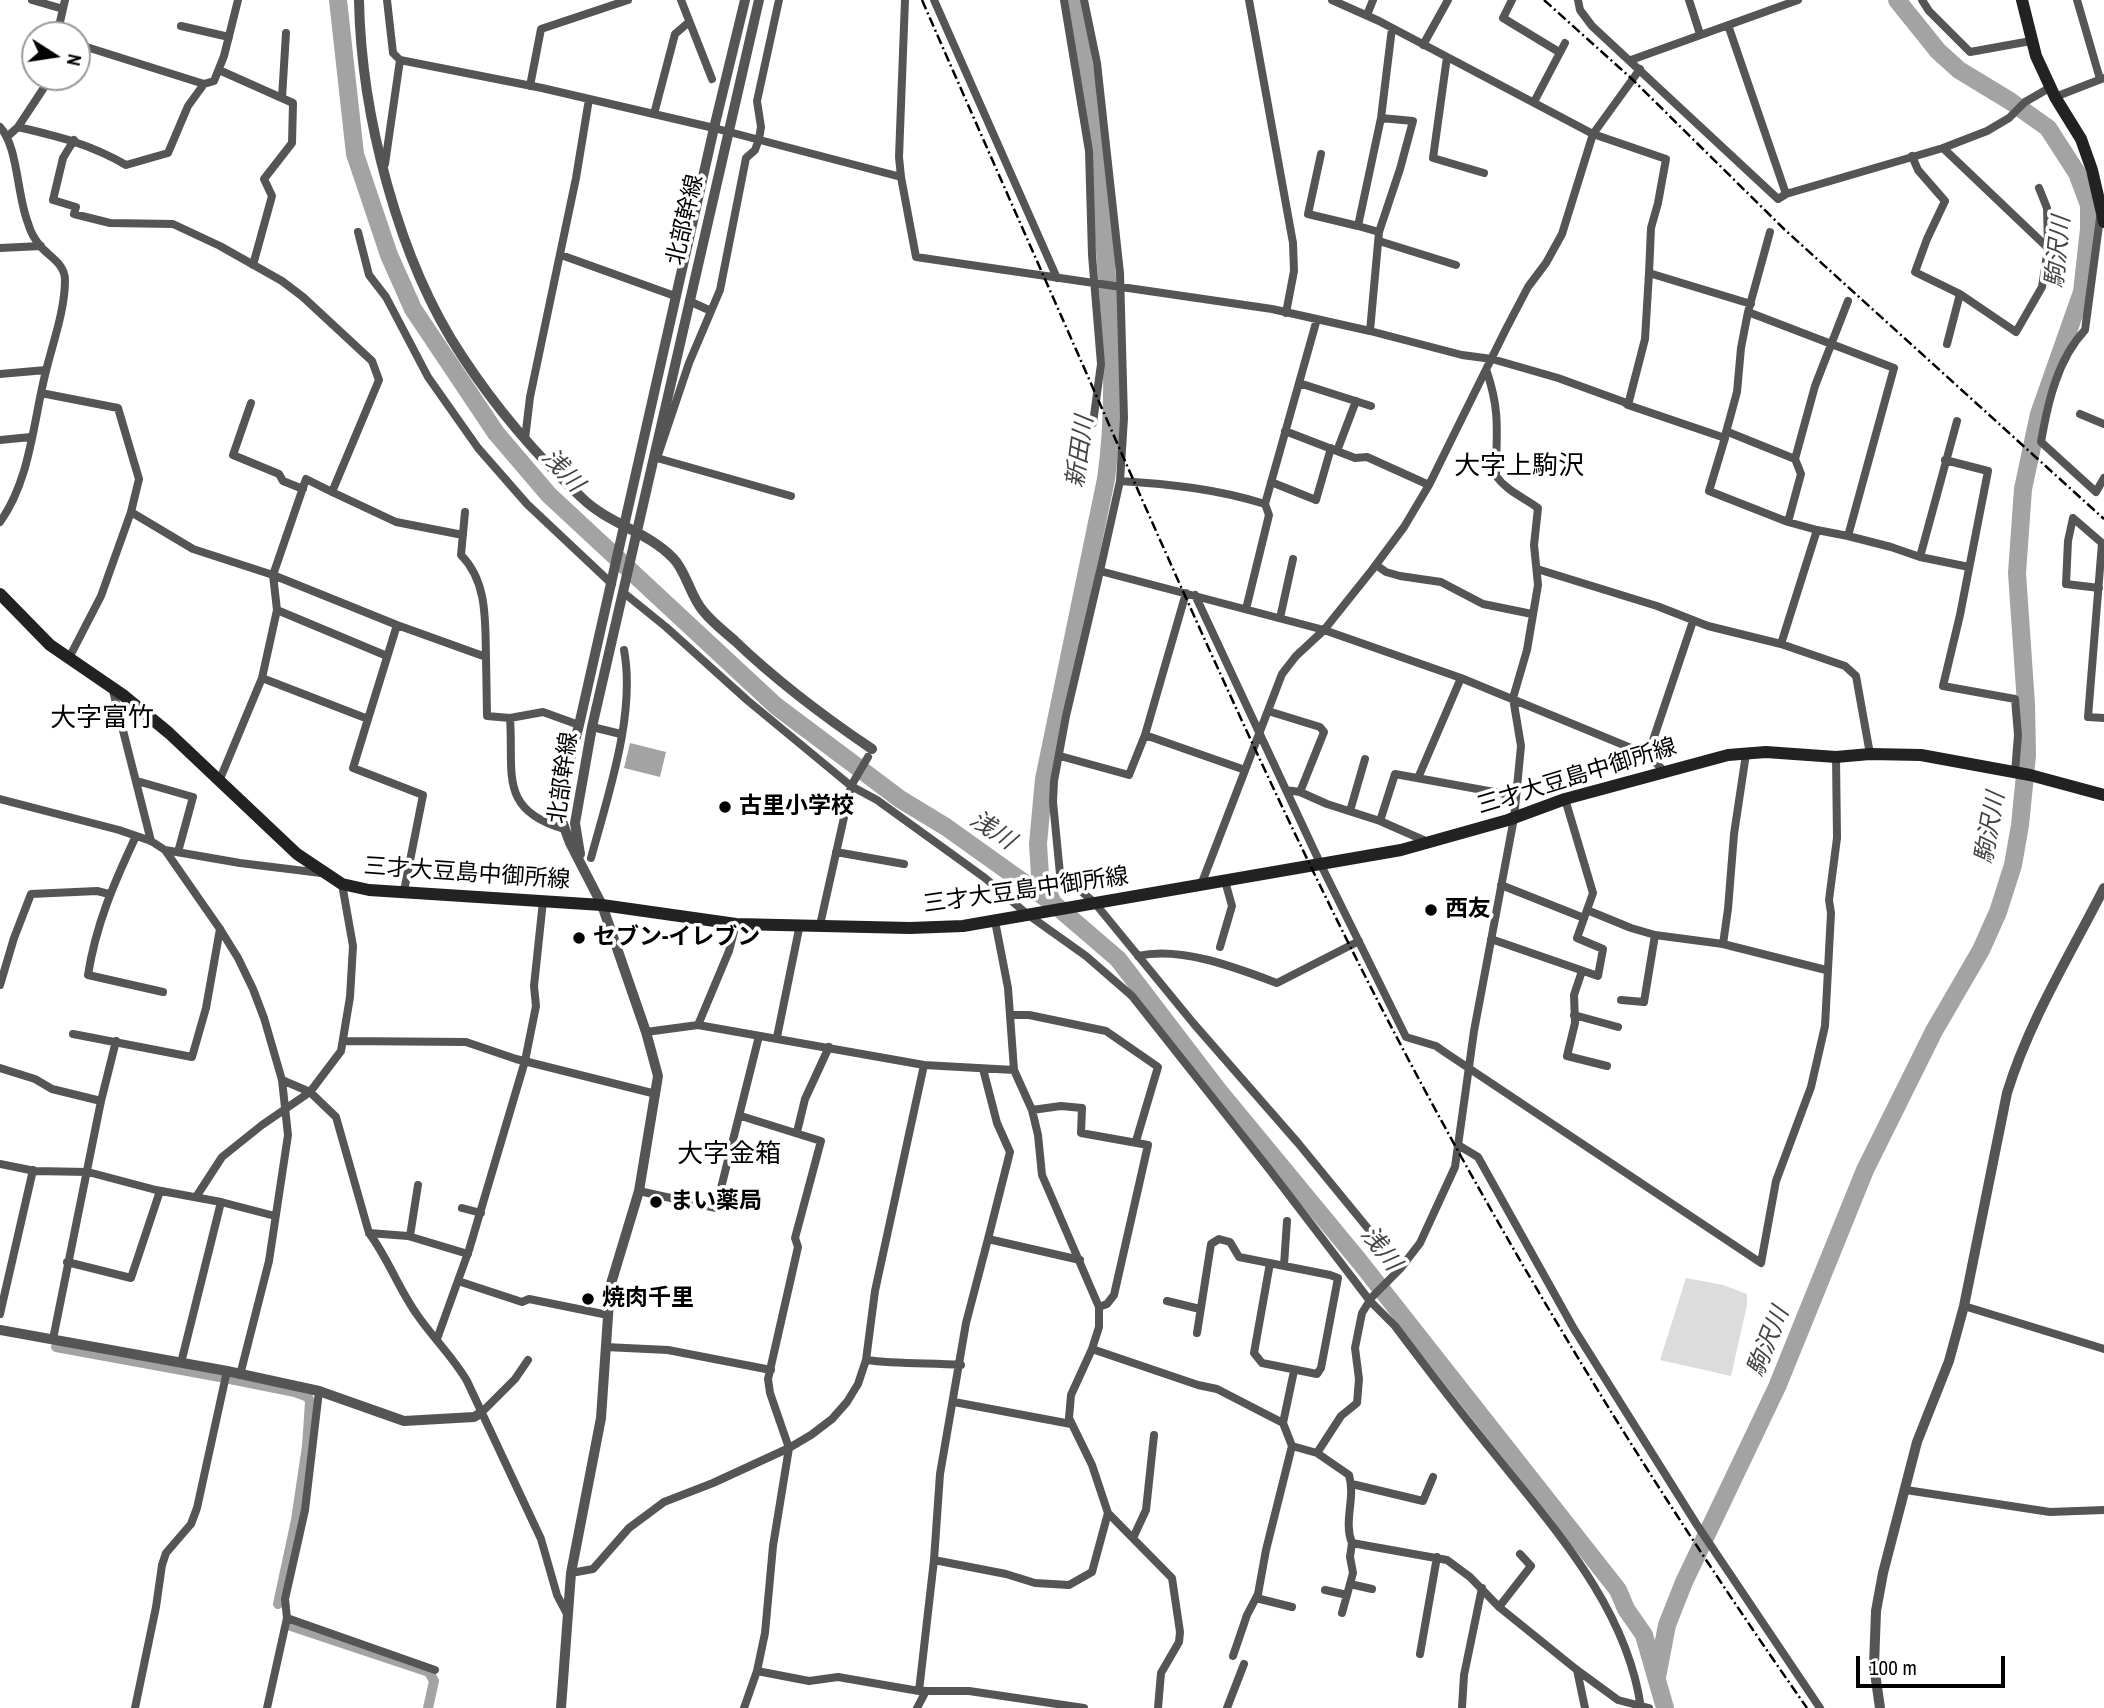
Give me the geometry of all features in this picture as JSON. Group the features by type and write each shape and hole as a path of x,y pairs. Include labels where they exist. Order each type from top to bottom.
{"main road":[{"path":"2022,0 2032,41 2053,92 2081,139 2092,170 2102,218"},
{"name":"三才大豆島中御所線","path":"0,594 41,635 169,733 297,853 322,873 342,884 369,890 602,905 736,924 910,928 963,926 1321,865 1430,843 1514,818 1565,799 1664,771 1710,759 1746,754 1766,752 1836,757 1870,754 1921,755 2021,773 2104,795"}],"street":[{"path":"32,0 64,4"},
{"path":"91,48 204,84 214,81 238,0"},
{"path":"359,0 367,83 383,175 431,300 461,355 545,464 602,516 654,542 674,559 702,611 803,702 870,753 853,783 820,925"},
{"path":"387,0 393,53 400,60 530,86 714,128 901,177"},
{"path":"530,86 541,29 628,0"},
{"path":"681,0 712,79"},
{"name":"北部幹線","path":"586,873 564,829 561,813 562,790 612,584 675,296 745,0"},
{"name":"北部幹線","path":"586,873 575,822 592,727 759,0"},
{"path":"779,0 757,101 761,127 759,139 755,150 747,158 716,306 711,311 689,363 657,458 791,496"},
{"path":"905,0 899,157 916,257 1286,313 1462,355 1492,359 1558,378 1624,401 1628,405 1795,459"},
{"path":"934,0 1057,278"},
{"path":"1064,0 1089,150 1092,255 1098,284 1101,364 1093,423"},
{"path":"1084,0 1097,63 1117,286 1124,418 1120,481 1066,716 1054,781 1053,802 1060,874 1094,902 1401,1267"},
{"path":"1249,0 1293,243 1294,271 1286,313"},
{"path":"1332,0 1367,15 1593,134 1666,159 1651,228 1645,339 1628,405"},
{"path":"1367,15 1373,0"},
{"path":"1423,44 1448,0"},
{"path":"1512,0 1503,18 1559,52"},
{"path":"1578,0 1580,10 1592,26 1778,199 1786,194 1943,148 1987,131 2009,118 2025,102 2102,78 2077,0"},
{"path":"1689,0 1700,34"},
{"path":"1631,60 1798,0"},
{"path":"1922,0 1970,52 2032,41"},
{"path":"654,114 676,34 689,22"},
{"path":"1728,25 1786,194"},
{"path":"181,26 229,37"},
{"path":"1358,226 1381,118 1392,28"},
{"path":"282,98 286,33"},
{"path":"1534,103 1564,43"},
{"path":"1447,57 1433,158 1484,173"},
{"path":"383,175 400,60"},
{"path":"1201,886 1282,674 1296,656 1324,630 1376,565 1404,527 1429,485 1528,287 1546,263 1562,234 1593,134 1640,69"},
{"path":"219,71 293,103 292,143 264,179 272,196 253,265"},
{"path":"18,127 74,140 99,149 126,165 168,153 188,106 204,84"},
{"path":"8,136 18,127 42,91"},
{"path":"525,439 530,397 561,256 589,99"},
{"path":"1370,331 1379,236 1413,121 1381,118"},
{"path":"0,127 8,136 28,225 41,246 56,258 66,277 23,479 12,506 0,522"},
{"path":"74,140 63,158 54,200 76,207 74,214 110,223 173,224 282,281 372,361 379,380 332,492"},
{"path":"1943,148 2048,248"},
{"path":"1321,154 1308,215 1358,226 1456,265"},
{"path":"1912,156 1918,170 1945,201 1915,272 1960,294 2016,332 2042,287 2048,248 2047,208 2039,188"},
{"path":"2102,218 2085,330 2073,343 2057,376 2047,407 2041,442 2096,492 2104,478"},
{"path":"358,232 369,275 386,297 428,377 478,448 527,504 612,584"},
{"path":"1770,233 1749,308 1741,348 1737,392 1709,491 1788,522 1891,547 1920,558 1969,567"},
{"path":"0,248 41,246"},
{"path":"561,256 675,296"},
{"path":"1649,273 1749,308 1832,345 1894,368 1849,536"},
{"path":"1947,344 1960,294"},
{"path":"689,301 711,311"},
{"path":"1788,522 1801,474 1795,459 1815,386 1847,301"},
{"path":"1246,609 1269,515 1265,504 1317,319"},
{"path":"0,374 46,370"},
{"path":"1317,1453 1340,1416 1357,1403 1359,1379 1355,1348 1362,1313 1420,1243 1455,1167 1491,939 1514,818 1521,746 1513,698 1527,650 1538,585 1534,545 1538,508 1506,489 1496,477 1498,422 1487,372"},
{"path":"1299,383 1371,406"},
{"path":"41,393 118,408 139,479 131,512 101,596 69,658"},
{"path":"1271,482 1316,500 1334,449 1356,401"},
{"path":"251,403 233,455 279,474 283,481 303,489"},
{"path":"2080,414 2104,424"},
{"path":"1920,558 1957,421"},
{"path":"1285,431 1355,458 1367,457 1429,485"},
{"path":"0,439 32,437"},
{"path":"1945,460 1988,471 1943,686 2015,699 2021,773"},
{"path":"220,779 262,678 277,610 273,575 306,479 396,522 463,535"},
{"path":"1120,481 1166,484 1232,494 1265,504"},
{"path":"131,512 193,549 273,575 397,625 486,657"},
{"path":"465,512 461,555 481,587 485,615 486,716 510,719 543,712 579,725"},
{"path":"2099,588 2067,584 2067,541 2073,518 2103,545 2088,717 2104,718"},
{"path":"1781,644 1817,530"},
{"path":"1280,618 1293,559"},
{"path":"1376,565 1386,572 1400,576 1441,582 1483,604 1532,614"},
{"path":"1537,569 1657,606 1693,621 1781,644 1845,666 1856,676 1870,754"},
{"path":"1100,571 1324,630 1461,678 1648,755 1664,771"},
{"path":"624,590 747,700 853,783 1031,913 1132,996 1564,1542 1596,1587 1625,1642 1643,1707 1618,1700 1577,1670 1499,1607 1482,1588 1447,1560 1352,1543"},
{"path":"1190,594 1406,1037 1436,1046 1761,1263 1776,1181 1811,1087 1825,1026 1831,913 1829,900 1837,838 1836,757"},
{"path":"1060,756 1129,775 1145,735 1190,594"},
{"path":"277,610 387,656"},
{"path":"1648,755 1693,621"},
{"path":"397,625 353,768 423,796 404,891"},
{"path":"591,858 621,734 627,667 624,650"},
{"path":"262,678 368,719"},
{"path":"1418,778 1461,678"},
{"path":"112,687 151,841"},
{"path":"1268,711 1320,727 1324,732 1300,792"},
{"path":"510,719 510,777 516,797 546,824 564,829"},
{"path":"592,727 621,734"},
{"path":"1145,735 1245,770"},
{"path":"1723,944 1734,834 1746,754"},
{"path":"1350,811 1365,759"},
{"path":"1380,821 1395,774 1516,796"},
{"path":"137,781 193,797 178,852"},
{"path":"1286,790 1300,792 1380,821 1430,843"},
{"path":"0,799 136,836 151,841 164,850 220,929 253,989 282,1080 288,1135 269,1261 240,1375"},
{"path":"1491,939 1598,976 1603,949 1577,937 1593,893 1565,799"},
{"path":"136,836 109,894 96,933 88,975 163,992"},
{"path":"164,850 322,873"},
{"path":"836,852 904,864"},
{"path":"884,871 886,861"},
{"path":"561,1708 571,1573 601,1418 610,1287 639,1191 658,1076 646,1032 602,905 586,873"},
{"path":"1220,947 1232,906 1225,881"},
{"path":"196,1196 222,1157 262,1125 310,1093 336,1059 343,1041 350,997 353,946 342,884"},
{"path":"1501,885 1655,935 1723,944 1826,970"},
{"path":"1880,1708 1874,1666 1876,1611 1883,1573 1917,1442 1932,1399 1950,1361 1964,1307 2007,1093 2017,1061 2104,888"},
{"path":"0,985 31,894 97,891 109,894"},
{"path":"437,1339 468,1255 526,1061 536,1006 534,986 544,901"},
{"path":"995,921 1011,1015 1014,1070 1032,1110 1038,1135 1042,1175 1099,1307 1099,1327 1071,1395 1069,1418 1092,1465 1108,1513 1172,1578 1179,1642 1161,1673 1158,1708"},
{"path":"698,1025 729,951 736,924"},
{"path":"777,1037 800,924"},
{"path":"73,1034 192,1057 206,1008 220,929"},
{"path":"1620,1000 1644,1002 1655,935"},
{"path":"1138,956 1152,953 1176,954 1234,967 1277,983 1359,941"},
{"path":"1582,971 1574,995 1574,1015 1567,1056 1607,1066"},
{"path":"1011,1015 1029,1015 1106,1031 1157,1068 1136,1141"},
{"path":"1574,1015 1618,1027"},
{"path":"646,1032 698,1025 924,1065 1014,1070"},
{"path":"639,1191 716,1208 760,1036"},
{"path":"52,1339 116,1041"},
{"path":"343,1041 466,1042 526,1061 656,1094"},
{"path":"797,1132 805,1099 829,1047"},
{"path":"571,1573 593,1569 629,1528 664,1502 789,1448 832,1419 847,1402 858,1384 866,1360 874,1291 924,1065"},
{"path":"0,1068 35,1079 52,1088 101,1101"},
{"path":"917,1708 922,1691 940,1474 961,1365 966,1323 1010,1152 997,1123 984,1069"},
{"path":"282,1080 323,1102 340,1124 359,1205 369,1233 418,1316 454,1359 467,1381 541,1539 557,1595 569,1619"},
{"path":"1032,1110 1061,1106 1082,1108 1081,1133 1148,1145 1114,1295 1107,1304 1099,1307"},
{"path":"741,1116 821,1141 795,1238 798,1247 768,1379 770,1393 789,1448 773,1546 765,1633 757,1671 744,1708"},
{"path":"1458,1145 1478,1157 1562,1310 1697,1525 1820,1708"},
{"path":"0,1164 33,1170 88,1172 275,1216"},
{"path":"0,1314 33,1170"},
{"path":"410,1236 418,1185"},
{"path":"67,1262 131,1278 160,1191"},
{"path":"181,1363 221,1202"},
{"path":"462,1208 481,1213"},
{"path":"1284,1265 1287,1221"},
{"path":"369,1233 410,1236 468,1255"},
{"path":"988,1239 1080,1260"},
{"path":"1197,1333 1211,1244 1219,1239 1230,1242 1238,1257 1330,1275 1338,1278 1321,1368 1317,1374 1262,1363 1255,1353 1270,1264"},
{"path":"458,1281 522,1302 529,1299 608,1315"},
{"path":"1167,1301 1200,1309"},
{"path":"1964,1307 2104,1349"},
{"path":"0,1329 319,1391 404,1421 474,1417 515,1379 528,1360"},
{"path":"605,1347 668,1350 771,1370"},
{"path":"1092,1349 1217,1389 1283,1423"},
{"path":"866,1360 896,1364 925,1362 961,1365"},
{"path":"135,1708 162,1565 166,1553 191,1524 197,1508 227,1371"},
{"path":"1233,1656 1256,1598 1292,1446 1283,1423 1294,1371"},
{"path":"267,1708 286,1618 285,1599 305,1510 319,1391"},
{"path":"954,1402 1071,1424"},
{"path":"1133,1538 1146,1510 1154,1435"},
{"path":"1292,1446 1317,1453 1349,1475 1352,1485 1348,1532 1352,1543 1350,1557 1353,1573 1342,1613"},
{"path":"1352,1485 1423,1502 1433,1477"},
{"path":"1906,1490 2040,1511 2104,1510"},
{"path":"934,1560 1006,1574 1035,1583 1069,1585 1092,1572 1108,1513"},
{"path":"1499,1607 1531,1566 1520,1554"},
{"path":"1420,1654 1437,1557"},
{"path":"1350,1584 1372,1589"},
{"path":"1462,1708 1464,1675 1482,1588"},
{"path":"1325,1590 1347,1595"},
{"path":"1256,1598 1292,1607"},
{"path":"286,1618 435,1670"},
{"path":"1227,1708 1244,1664"},
{"path":"1577,1670 1586,1708"},
{"path":"757,1671 809,1681 838,1677 922,1691 968,1691 1084,1708"}],"shaded area":[{"path":"630,743 666,752 660,777 624,768"},
{"path":"1686,1278 1723,1285 1747,1294 1747,1305 1731,1376 1660,1360"}],"waterway":[{"name":"浅川","path":"338,0 355,154 389,255 413,309 496,433 549,495 776,706 900,799 946,827 1054,904 1118,959 1218,1090 1360,1262 1618,1590 1626,1609 1644,1635 1665,1708"},
{"name":"新田川","path":"1052,901 1040,875 1038,844 1044,779 1106,479 1112,416 1110,322 1098,170 1087,85 1071,0"},
{"name":"駒沢川","path":"1657,1677 1667,1625 1684,1582 1777,1387 1865,1170 1934,1031 1981,950 1998,912 2013,865 2020,825 2027,755 2017,573 2023,489 2039,414 2082,292 2089,205 2077,173 2048,128 1959,70 1938,51 1897,0"},
{"path":"56,1347 220,1377"},
{"path":"230,1379 295,1392 308,1397 310,1402 307,1446 296,1520 278,1604"},
{"path":"288,1625 429,1672 434,1681 428,1708"}],"railway":[{"path":"922,0 1208,648 1362,970 1463,1160 1571,1347 1686,1530 1807,1708"},
{"path":"1544,0 1632,79 1784,229 2104,519"}],"place":[{"name":"古里小学校","path":"725,807"},
{"name":"西友","path":"1431,910"},
{"name":"セブン-イレブン","path":"579,938"},
{"name":"まい薬局","path":"656,1202"},
{"name":"焼肉千里","path":"588,1299"}],"district":[{"name":"大字上駒沢","path":"1519,467"},
{"name":"大字富竹","path":"102,719"},
{"name":"大字金箱","path":"729,1155"}]}
